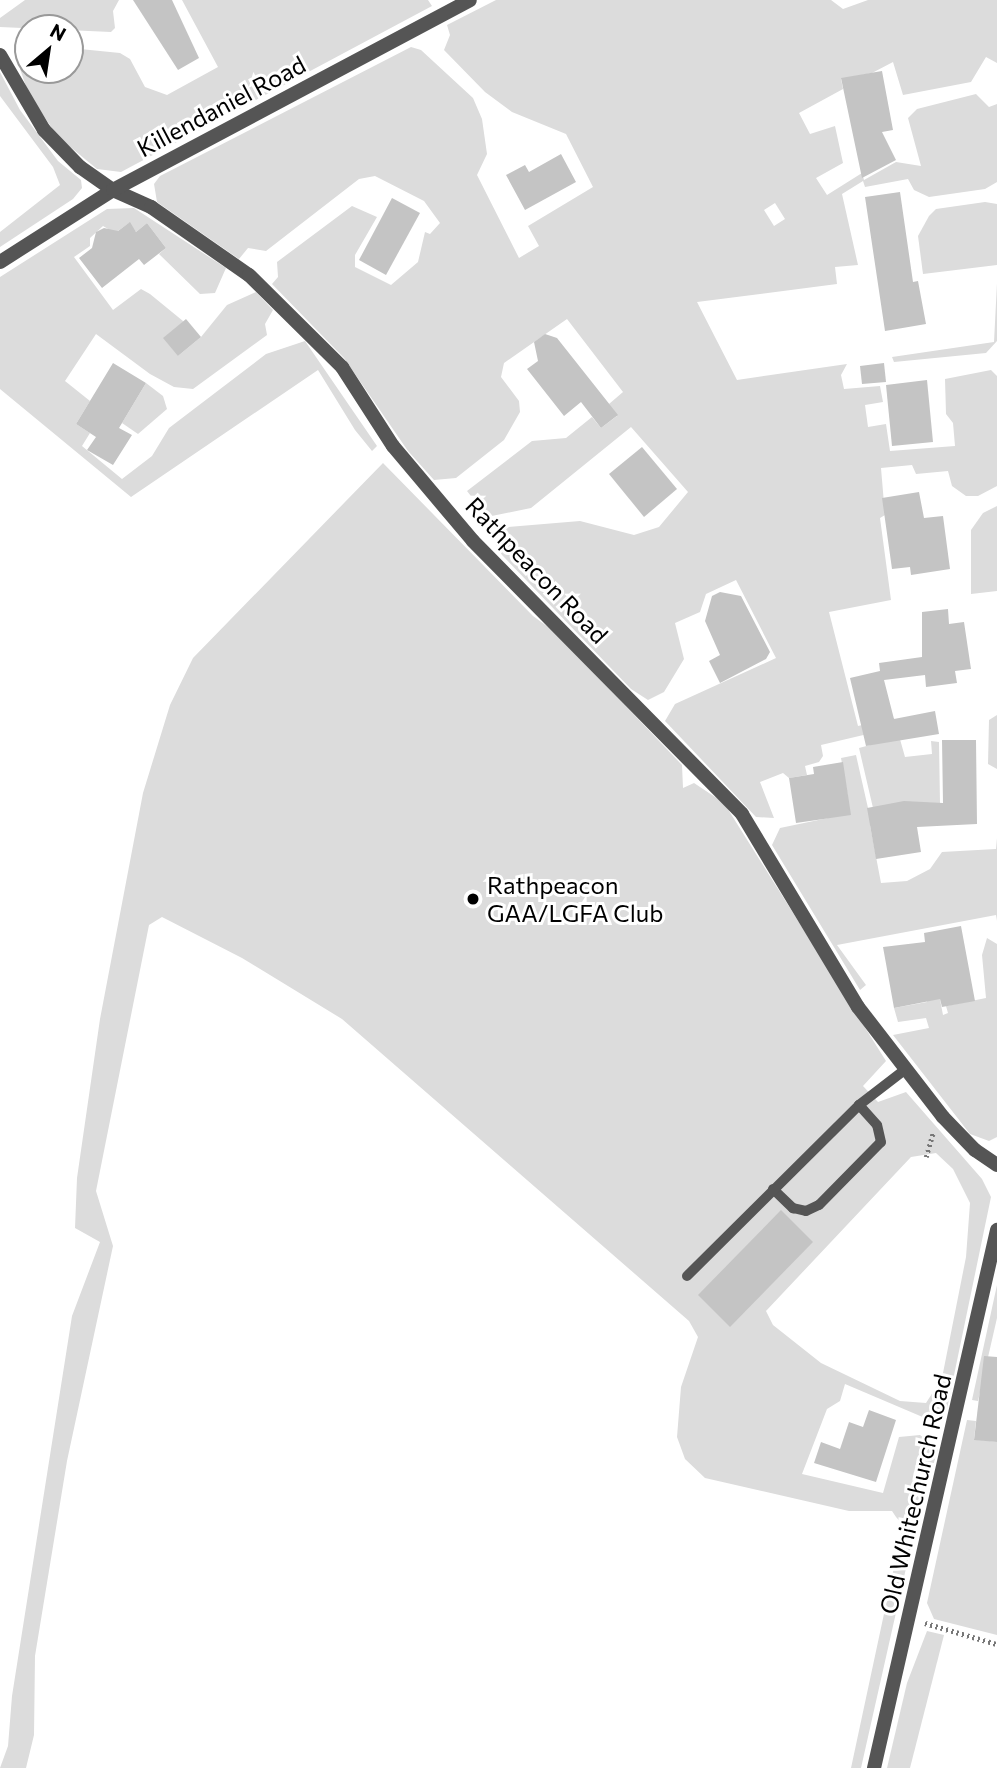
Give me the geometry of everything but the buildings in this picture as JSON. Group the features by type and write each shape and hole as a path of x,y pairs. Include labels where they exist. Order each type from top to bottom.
{"street":[{"name":"Killendaniel Road","path":"0,262 113,190 470,0"},
{"name":"Rathpeacon Road","path":"0,55 44,130 80,167 113,190 151,207 248,275 342,367 393,446 473,541 742,814 852,999 906,1069 975,1150 997,1165"},
{"name":"Old Whitechurch Road","path":"874,1768 997,1230"}],"lane":[{"path":"687,1276 859,1105 906,1069"},
{"path":"773,1189 793,1208 806,1211 819,1205 881,1142 877,1125 859,1105"}],"path":[{"path":"933,1625 997,1644"}],"shaded area":[{"path":"25,0 119,0 113,11 115,28 111,32 84,31 84,14 14,14 14,28 0,27 0,18"},
{"path":"182,0 428,0 432,6 121,172 97,169 57,136 25,84 84,84 84,49 120,53 130,59 145,87 167,95 218,67"},
{"path":"496,0 831,0 843,9 868,0 997,0 997,63 986,57 971,82 903,95 893,62 872,73 841,79 843,89 799,113 810,134 835,126 843,163 816,178 827,195 862,173 864,180 896,162 921,166 908,118 917,109 976,94 989,107 997,104 997,182 985,189 929,197 914,190 908,179 865,187 863,181 842,194 858,265 835,267 837,284 697,302 737,380 847,364 841,375 844,389 880,386 883,402 865,405 868,427 886,424 890,451 955,446 953,423 946,414 945,379 991,370 997,376 997,486 978,496 966,496 952,486 948,471 916,474 912,465 881,468 885,515 880,518 891,600 829,612 858,726 894,718 905,757 932,754 931,741 939,742 940,803 935,811 870,825 881,883 907,881 930,869 942,852 996,849 997,838 997,921 996,915 837,945 866,985 860,990 772,845 780,828 828,818 848,797 841,758 856,755 868,808 873,808 859,748 874,744 872,733 821,745 823,756 819,762 805,766 807,775 789,778 783,773 760,782 774,818 756,817 665,721 675,704 776,658 736,580 706,594 700,612 675,623 684,659 664,692 648,700 631,689 502,555 492,538 497,528 580,521 634,535 659,527 688,492 631,427 531,508 487,517 467,491 532,441 566,438 592,417 601,428 617,416 609,404 623,392 567,319 504,363 501,377 519,401 520,412 504,440 456,478 434,480 408,451 344,358 272,284 278,277 277,262 352,206 377,217 355,255 355,267 391,285 418,262 425,232 430,234 440,223 424,201 375,176 359,179 266,251 248,248 239,259 157,202 154,184 160,176 411,47 421,50 473,98 482,119 487,154 477,175 519,258 539,246 528,226 593,187 566,134 512,112 485,92 444,50 450,35 447,25","holes":["775,203 785,219 774,226 764,210"]},
{"path":"0,72 20,110 58,161 81,180 82,188 73,199 0,247 0,232 60,185 53,167 0,96"},
{"path":"985,202 997,204 997,265 923,274 918,236 929,216 936,209"},
{"path":"134,208 226,268 215,293 200,294 159,254 166,248 147,223 136,232 129,223 115,233 103,226 90,238 90,246 74,257 113,310 141,289 150,294 183,321 178,356 201,337 227,305 256,292 273,310 265,324 267,335 193,389 174,387 150,374 96,334 65,381 90,401 76,424 90,433 82,446 122,479 152,456 169,428 266,354 305,341 377,446 372,451 355,430 318,370 131,497 0,389 0,277 107,209"},
{"path":"997,283 997,341 986,353 894,362 892,357 994,342"},
{"path":"146,383 163,396 167,409 138,434 122,423"},
{"name":"Rathpeacon GAA/LGFA Club","path":"383,463 533,616 555,632 682,765 683,788 694,783 724,803 886,1061 863,1086 878,1102 906,1092 982,1179 991,1197 947,1409 940,1420 932,1421 845,1384 840,1401 827,1409 802,1474 883,1493 899,1437 920,1435 938,1449 918,1515 861,1768 851,1768 903,1525 892,1511 849,1511 705,1478 685,1459 677,1437 681,1387 698,1337 689,1321 342,1019 242,958 162,917 149,925 96,1191 113,1246 67,1461 35,1656 34,1735 26,1768 0,1768 8,1746 12,1696 72,1316 100,1242 75,1228 77,1178 100,1019 143,793 170,705 193,658","holes":["936,1153 953,1169 970,1203 966,1257 942,1378 926,1403 900,1401 821,1363 773,1325 766,1311 911,1157"]},
{"path":"997,506 997,591 971,594 971,530 983,513"},
{"path":"997,715 997,769 988,764 989,720"},
{"path":"987,938 997,944 997,1137 989,1141 970,1134 893,1035 929,1028 926,1018 898,1022 894,1008 927,1002 924,982 933,963 943,1015 948,1013 946,1006 986,998 982,955"},
{"path":"997,1285 997,1318 978,1401 972,1400"},
{"path":"967,1420 976,1421 974,1439 997,1442 997,1635 934,1619 927,1603"},
{"path":"927,1631 944,1635 910,1768 887,1768 907,1683"}],"place":[{"name":"Rathpeacon GAA/LGFA Club","path":"473,899"}]}
